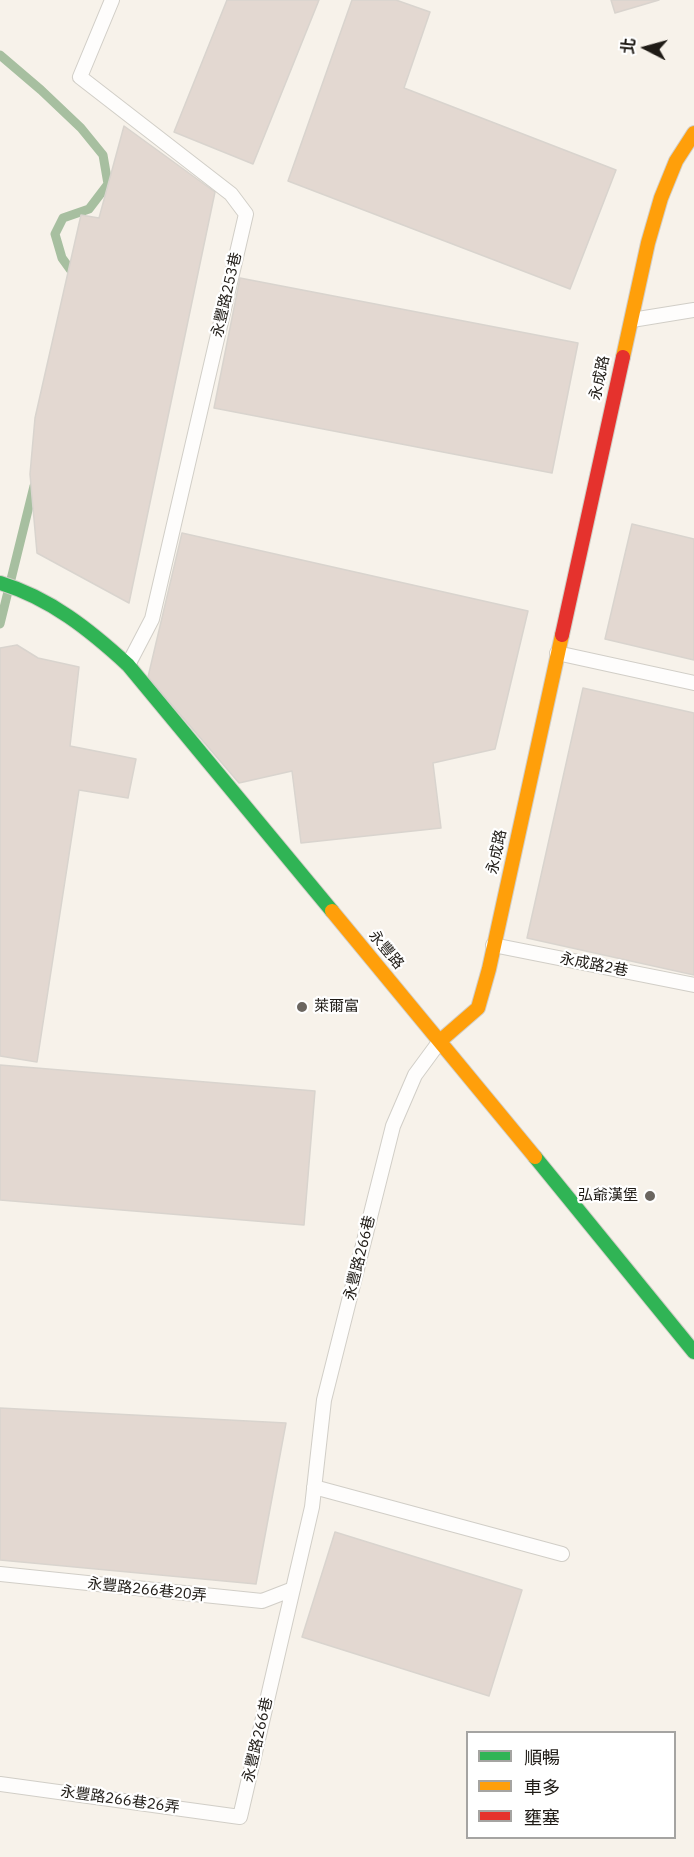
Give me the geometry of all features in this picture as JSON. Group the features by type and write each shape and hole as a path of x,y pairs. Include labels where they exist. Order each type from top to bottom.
{"street":[{"name":"永成路","path":"440,1041 478,1008 489,969 556,654 648,243 661,198 676,161 694,133"},
{"name":"永豐路","path":"0,583 30,594 64,613 95,635 128,664 694,1352"}],"lane":[{"name":"永豐路253巷","path":"112,0 80,78 231,194 246,214 152,619 128,664"},
{"path":"630,321 694,310"},
{"path":"556,654 694,682"},
{"name":"永成路2巷","path":"493,945 694,985"},
{"name":"永豐路266巷","path":"240,1817 312,1507 324,1400 393,1126 415,1075 440,1041"},
{"path":"314,1487 562,1554"},
{"name":"永豐路266巷20弄","path":"0,1574 262,1601 293,1589"},
{"name":"永豐路266巷26弄","path":"0,1784 240,1817"}],"building":[{"path":"227,0 319,0 253,164 174,132"},
{"path":"352,0 396,0 430,12 404,88 616,170 570,289 288,181"},
{"path":"611,0 659,0 615,13"},
{"path":"124,126 215,192 129,603 37,553 30,474 35,418 81,215 99,218"},
{"path":"240,278 578,343 552,473 214,408"},
{"path":"632,524 694,539 694,660 605,639"},
{"path":"182,533 528,611 495,749 433,763 441,828 301,843 292,771 239,783 148,677"},
{"path":"17,645 38,658 79,667 70,746 136,759 128,798 79,790 37,1062 0,1056 0,648"},
{"path":"583,688 694,713 694,975 527,938"},
{"path":"0,1065 315,1091 304,1225 0,1200"},
{"path":"0,1408 286,1423 256,1584 0,1560"},
{"path":"335,1532 522,1590 489,1696 302,1637"}],"waterway":[{"path":"0,55 81,128 103,155 108,184 89,209 63,218 55,234 62,258 75,276"},
{"path":"0,624 34,486"}],"traffic: fast":[{"path":"0,583 52,606 99,640 128,665 332,911"},
{"path":"535,1157 694,1352"}],"traffic: slow":[{"path":"623,357 648,243 661,198 676,161 694,133"},
{"path":"440,1041 478,1008 489,969 562,635"},
{"path":"332,911 535,1157"}],"traffic: jam":[{"path":"562,635 623,357"}],"place":[{"name":"萊爾富","path":"302,1007"},
{"name":"弘爺漢堡","path":"650,1196"}]}
